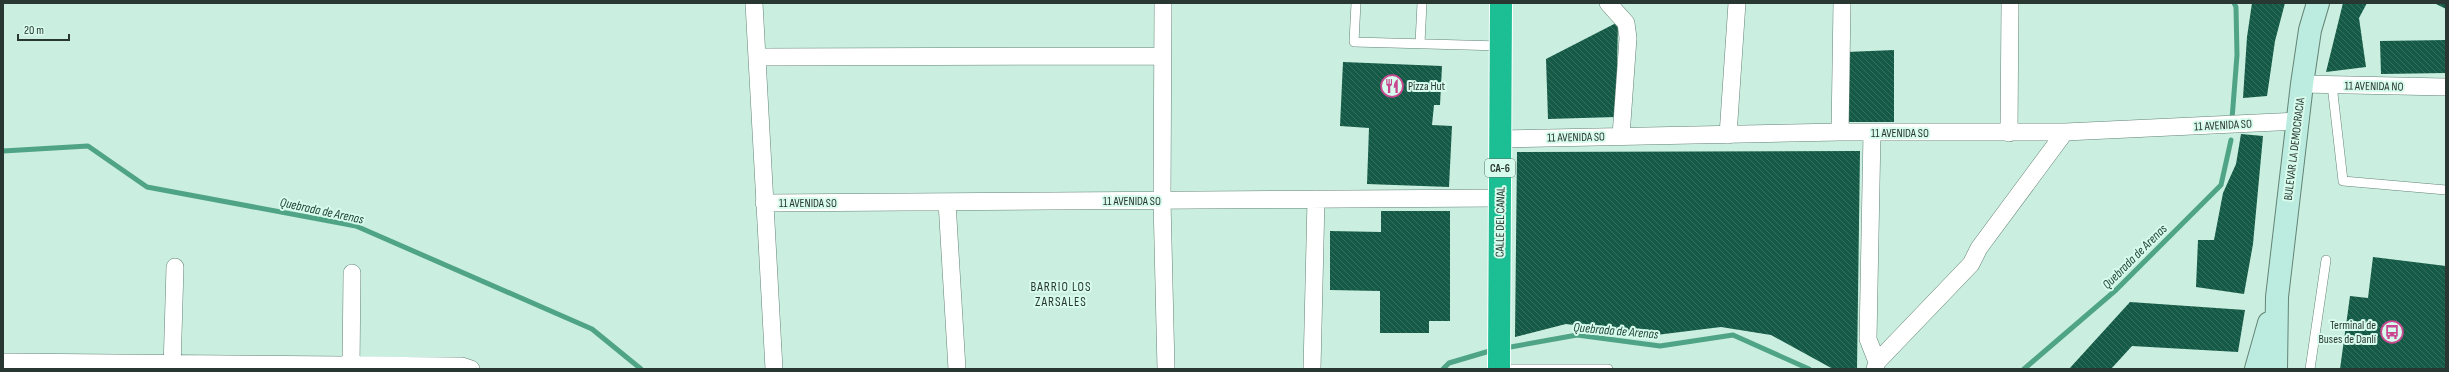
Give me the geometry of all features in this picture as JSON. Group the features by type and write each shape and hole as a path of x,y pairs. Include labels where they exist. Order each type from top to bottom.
{"highway":[{"name":"CALLE DEL CANAL","path":"1501,3 1499,333 1503,366"}],"main road":[{"name":"BULEVAR LA DEMOCRACIA","path":"2276,369 2277,297 2302,84 2310,30 2318,3"},
{"name":"BULEVAR LA DEMOCRACIA","path":"2256,369 2277,297"}],"street":[{"path":"754,3 774,369"},
{"path":"1163,3 1162,200 1166,369"},
{"path":"1608,3 1626,24 1628,38 1621,136"},
{"path":"1728,134 1736,3"},
{"path":"1840,132 1842,3"},
{"path":"2009,133 2008,8 2010,3"},
{"path":"757,57 1162,56"},
{"name":"11 AVENIDA NO","path":"2302,84 2446,87"},
{"name":"11 AVENIDA SO","path":"1501,139 1840,132 2065,132 2298,121"},
{"path":"1876,366 1971,264 1979,248 2065,132"},
{"path":"1872,133 1868,339 1876,366"},
{"name":"11 AVENIDA SO","path":"764,203 1500,198"},
{"path":"1312,369 1316,199"},
{"path":"947,202 957,369"},
{"path":"172,366 175,267"},
{"path":"351,367 352,273"},
{"path":"3,362 172,366 462,366 471,369"}],"lane":[{"path":"1356,3 1354,42 1501,46"},
{"path":"1420,43 1422,3"},
{"path":"2332,85 2343,181 2446,190"},
{"path":"2310,369 2326,260"},
{"path":"1503,366 1608,369"}],"building":[{"path":"2252,3 2285,3 2275,41 2267,96 2243,98 2247,37"},
{"path":"2343,3 2367,3 2359,18 2366,67 2326,72"},
{"path":"2434,3 2446,3 2446,9"},
{"path":"1618,22 1616,117 1548,119 1546,59"},
{"path":"2446,40 2446,73 2381,74 2380,41"},
{"path":"1894,50 1894,122 1849,122 1847,52"},
{"path":"1343,62 1442,66 1440,105 1434,105 1432,125 1452,126 1449,187 1367,184 1369,128 1340,126"},
{"path":"2241,134 2263,136 2253,244 2244,294 2196,287 2198,240 2214,240 2223,193 2236,164"},
{"path":"1860,151 1857,369 1833,369 1771,335 1721,327 1656,335 1566,324 1515,337 1517,152"},
{"path":"1381,211 1450,211 1450,321 1429,321 1429,333 1380,333 1380,291 1330,290 1330,231 1381,232"},
{"path":"2373,257 2446,266 2446,369 2340,369 2350,296 2368,298"},
{"path":"2130,302 2245,310 2238,352 2132,346 2111,369 2069,369"}],"waterway":[{"name":"Quebrada de Arenas","path":"2232,119 2237,55 2236,7 2234,3"},
{"name":"Quebrada de Arenas","path":"2024,369 2116,290 2221,185 2231,140"},
{"name":"Quebrada de Arenas","path":"3,151 88,146 147,187 356,226 592,329 641,369"},
{"name":"Quebrada de Arenas","path":"1505,348 1577,335 1660,346 1733,335 1809,369"},
{"name":"Quebrada de Arenas","path":"1443,369 1449,363 1493,350"}],"place":[{"name":"Pizza Hut","path":"1392,86"},
{"name":"Terminal de Buses de Danlí","path":"2392,332"}],"district":[{"name":"BARRIO LOS ZARSALES","path":"1061,294"}]}
